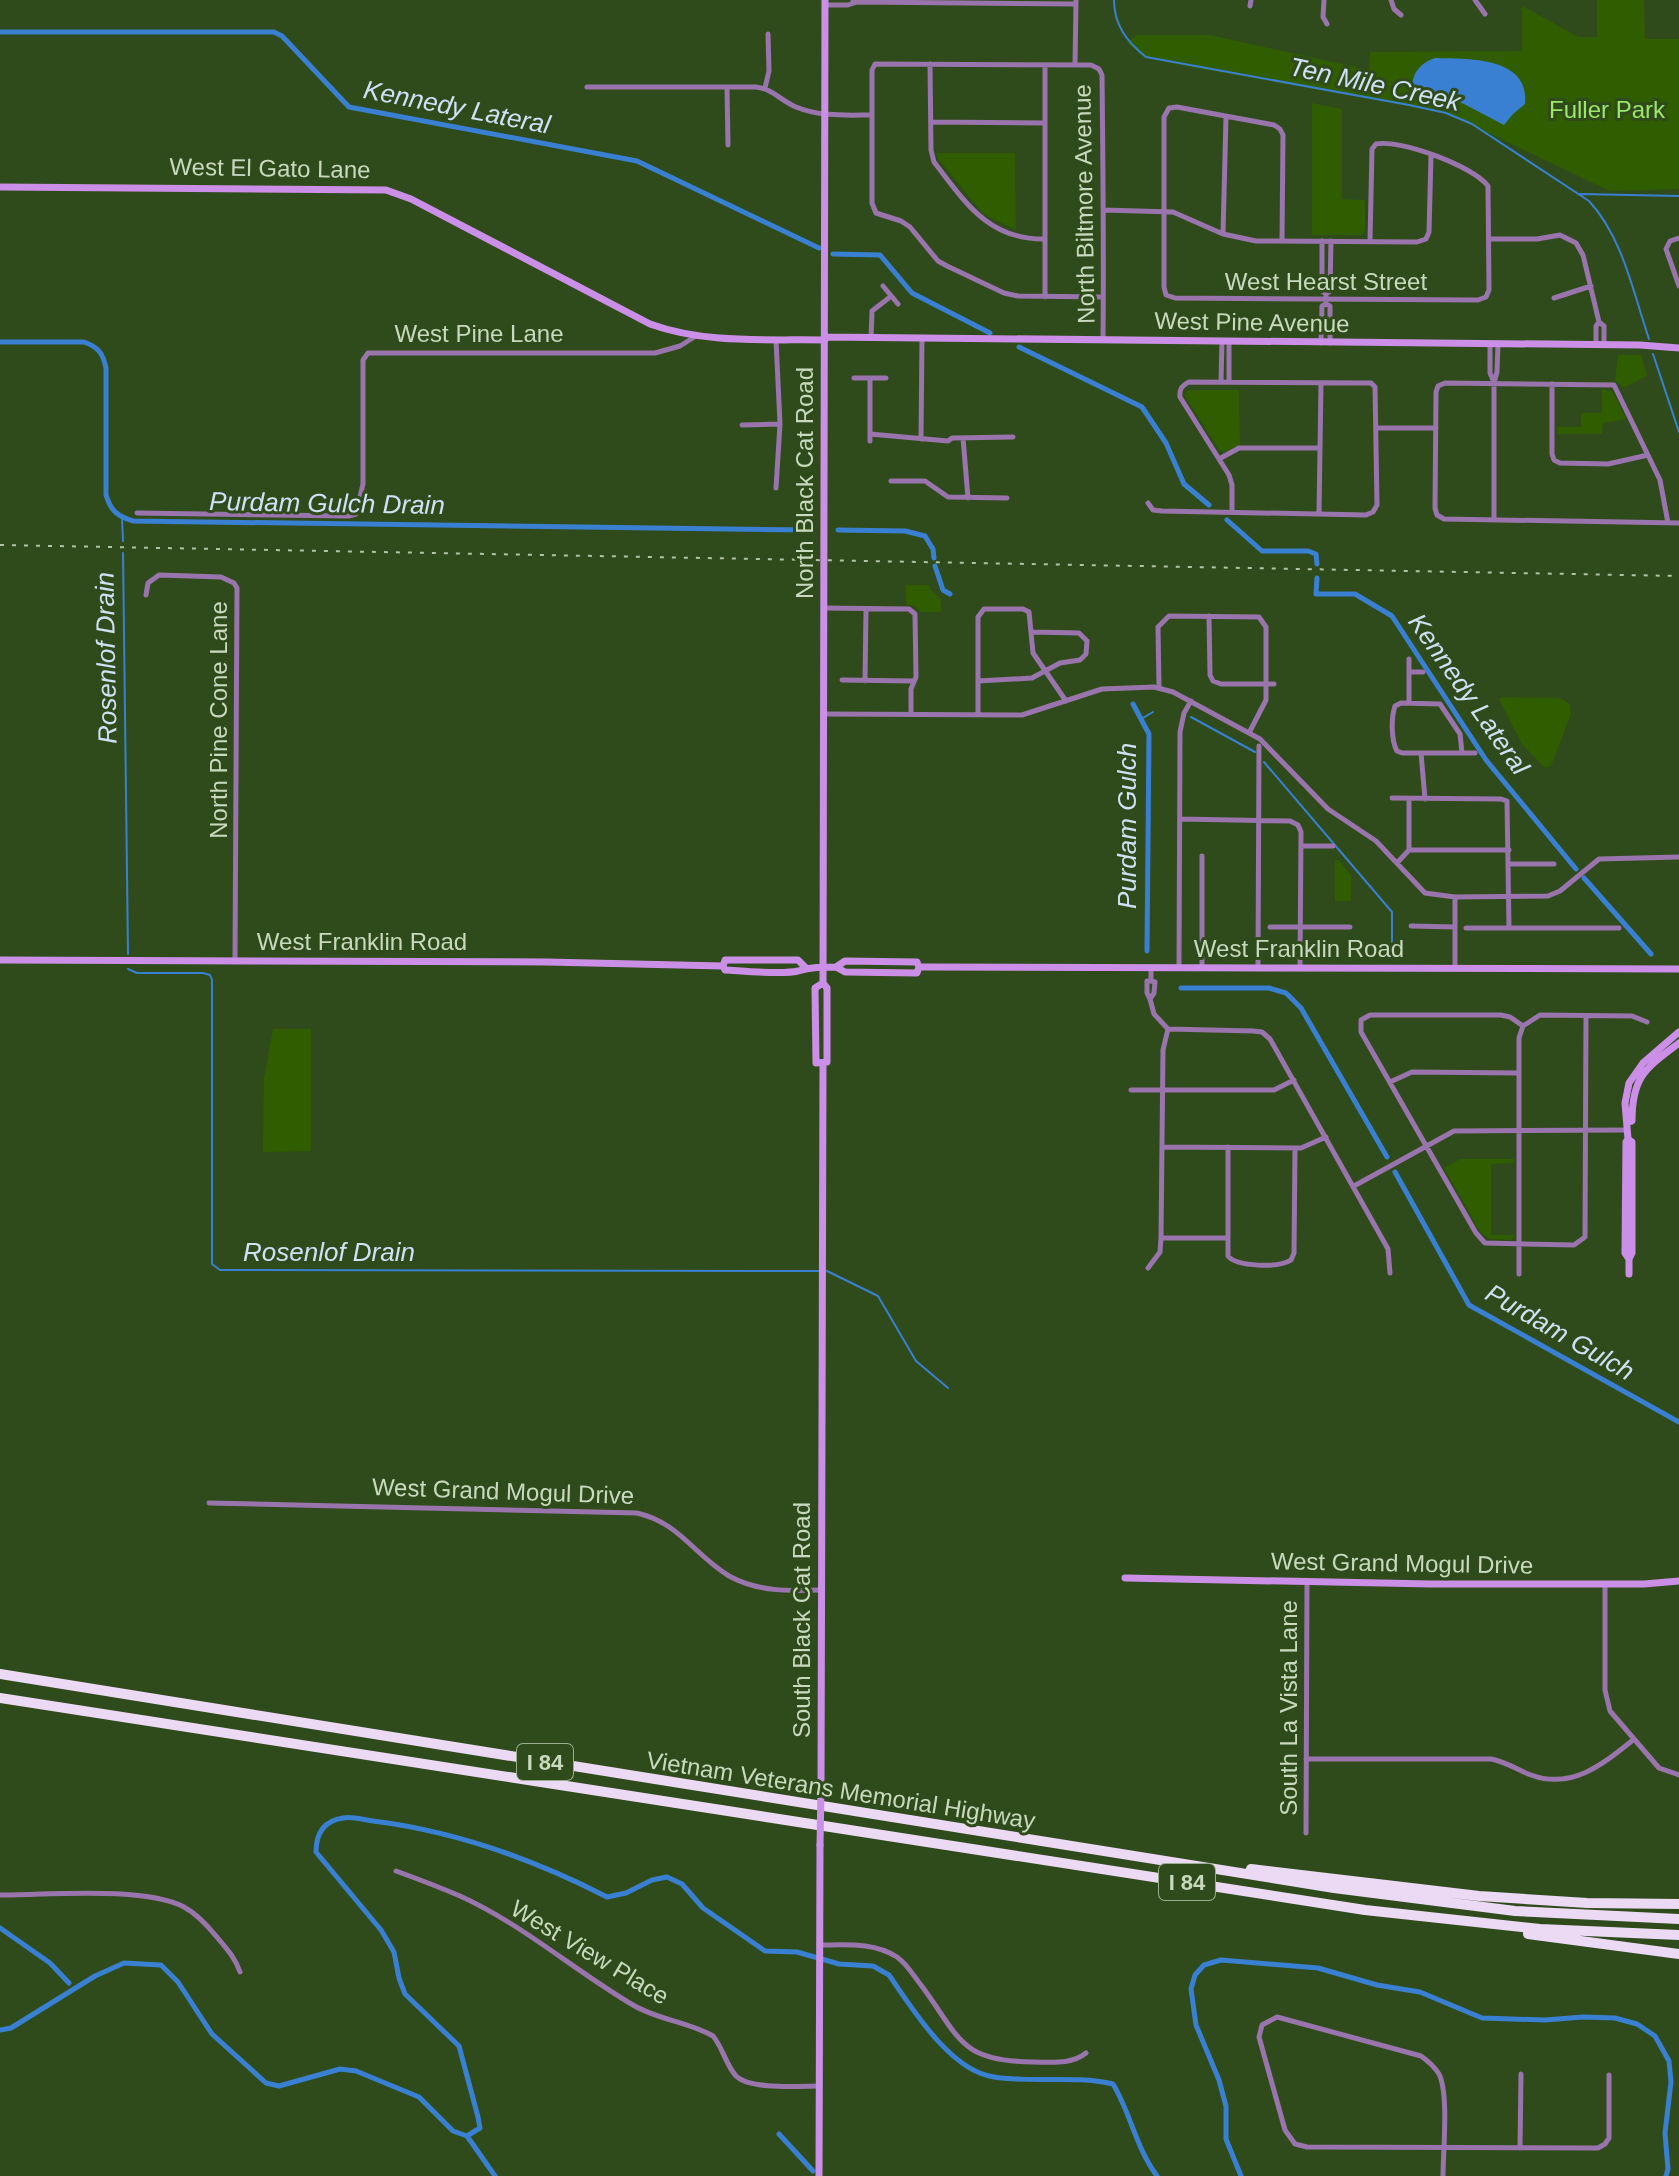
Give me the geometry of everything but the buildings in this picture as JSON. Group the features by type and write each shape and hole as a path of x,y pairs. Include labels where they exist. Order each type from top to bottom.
{"highway":[{"name":"Vietnam Veterans Memorial Highway","path":"0,1674 1406,1899 1515,1911 1679,1919"},
{"name":"Vietnam Veterans Memorial Highway","path":"0,1698 1365,1910 1491,1925 1679,1935"},
{"path":"1090,1850 1479,1896 1587,1903 1679,1904"},
{"path":"1491,1925 1544,1937 1679,1954"}],"street":[{"path":"1324,0 1323,17 1327,24"},
{"path":"1391,0 1394,9 1401,15"},
{"path":"1475,0 1485,14"},
{"path":"825,3 1076,2 1075,65 875,64 872,70 872,203 876,213 910,227 938,261 1011,295 1103,297"},
{"name":"North Black Cat Road","path":"823,967 825,3"},
{"path":"765,88 769,71 768,34"},
{"path":"930,64 931,150 934,162 973,213 1021,238 1045,239"},
{"path":"1045,65 1045,297"},
{"name":"North Biltmore Avenue","path":"1075,65 1091,65 1099,69 1102,75 1103,340"},
{"path":"587,87 765,88 794,106 824,115 872,115"},
{"path":"727,87 728,145"},
{"path":"1164,211 1164,117 1169,108 1274,125 1283,135 1282,241"},
{"path":"1223,234 1226,117"},
{"path":"931,122 1045,123"},
{"path":"1370,241 1372,149 1376,144 1388,144 1431,155 1479,177 1488,186 1489,239 1537,239 1560,235 1576,243 1583,255 1591,286 1599,322 1596,326 1600,346"},
{"path":"1103,210 1179,214 1223,234 1256,241 1417,242 1426,239 1429,232 1431,155"},
{"name":"West El Gato Lane","path":"0,187 386,190 411,199 650,324 677,333 697,335"},
{"name":"West Hearst Street","path":"1164,211 1164,287 1166,295 1175,298 1478,300 1486,297 1489,290 1489,239"},
{"path":"1679,238 1668,244 1667,253 1679,286"},
{"path":"1322,241 1322,291 1326,299"},
{"path":"1326,343 1322,306 1330,291 1331,241"},
{"path":"883,286 898,304"},
{"path":"1554,298 1591,286"},
{"path":"871,338 872,311 890,297"},
{"name":"West Pine Lane","path":"137,513 356,514 363,484 363,360 368,353 655,353 680,346 697,335 825,338"},
{"name":"West Pine Avenue","path":"825,338 1679,348"},
{"path":"921,439 922,338"},
{"path":"776,339 780,424 776,488"},
{"path":"1221,382 1226,342"},
{"path":"1226,342 1229,382"},
{"path":"1494,344 1490,373 1494,383 1494,520"},
{"path":"854,378 886,378"},
{"path":"870,378 870,438 948,441 952,438 1013,437"},
{"path":"1148,503 1153,510 1162,511 1366,515 1373,512 1377,505 1377,391 1371,383 1189,382 1181,387 1180,397 1231,480 1232,512"},
{"path":"1319,514 1321,383"},
{"path":"1668,523 1660,480 1614,385 1445,383 1438,386 1437,515 1444,519 1668,523 1679,523"},
{"path":"1552,384 1554,460 1560,463 1608,464 1648,455"},
{"path":"742,425 780,424"},
{"path":"1377,428 1436,428"},
{"path":"963,438 968,498"},
{"path":"1219,459 1245,447 1320,448"},
{"path":"891,481 925,481 948,497 1007,498"},
{"name":"North Pine Cone Lane","path":"146,595 148,583 159,575 221,577 234,583 237,588 235,961"},
{"path":"824,608 909,609 913,612 916,677 913,681 911,714"},
{"path":"865,681 866,609"},
{"path":"978,714 978,617 981,611 1023,609 1029,612 1033,653 1066,701"},
{"path":"1159,687 1158,627 1162,620 1169,616 1255,616 1263,619 1266,627 1264,706 1249,733"},
{"path":"1209,616 1210,675 1213,681 1221,684 1274,684"},
{"path":"978,681 1025,680 1046,673 1060,663 1080,660 1085,656 1087,643 1084,636 1077,633 1031,632"},
{"path":"1409,659 1409,703"},
{"path":"1409,672 1423,672"},
{"path":"842,680 913,681"},
{"path":"824,714 1022,715 1102,689 1159,687 1191,701 1268,746 1328,809 1376,841 1425,893 1455,897 1554,894 1599,859 1679,857"},
{"path":"1179,967 1180,732 1184,713 1191,701"},
{"path":"1462,753 1462,737 1440,704 1395,706 1393,745 1397,751 1421,753 1462,753 1475,753"},
{"path":"1258,968 1259,746"},
{"path":"1421,753 1425,799"},
{"path":"1392,798 1507,801 1509,928"},
{"path":"1397,863 1409,850 1409,799"},
{"path":"1180,819 1290,821 1298,825 1301,846 1300,968"},
{"path":"1301,846 1333,846"},
{"path":"1409,850 1509,850"},
{"path":"1202,856 1202,968"},
{"path":"1509,864 1554,864"},
{"path":"1455,897 1455,968"},
{"path":"1411,926 1455,927"},
{"path":"1270,927 1350,927"},
{"path":"1466,928 1619,928"},
{"name":"West Franklin Road","path":"0,960 547,962 723,966 725,960 798,960 805,967 836,967 845,961 892,961 917,962 919,967 1679,969"},
{"name":"South Black Cat Road","path":"819,2176 823,1064 816,1063 815,988 823,983 823,967"},
{"path":"1151,967 1147,993 1154,1014 1168,1029 1253,1031 1268,1037 1388,1249 1390,1273"},
{"path":"1523,1026 1501,1015 1370,1015 1361,1020 1361,1032 1476,1233 1485,1243 1574,1245 1584,1241 1586,1234 1586,1016"},
{"path":"1519,1274 1519,1038 1523,1026 1540,1015 1632,1016 1647,1022"},
{"path":"1148,1268 1160,1252 1163,1050 1168,1029"},
{"path":"1628,1131 1625,1121 1626,1093 1635,1071 1679,1032"},
{"path":"1629,1274 1629,1259 1625,1253 1626,1142 1632,1121 1633,1094 1647,1068 1679,1043"},
{"path":"1390,1082 1412,1072 1519,1073"},
{"path":"1131,1090 1274,1090 1294,1080"},
{"path":"1354,1186 1454,1131 1628,1131"},
{"path":"1162,1147 1295,1148 1308,1146 1326,1137"},
{"path":"1228,1147 1227,1238 1230,1259 1238,1264 1284,1264 1291,1260 1294,1253 1295,1148"},
{"path":"1161,1238 1227,1238"},
{"name":"West Grand Mogul Drive","path":"209,1503 637,1513 671,1526 717,1567 743,1582 773,1590 821,1590"},
{"name":"West Grand Mogul Drive","path":"1125,1578 1605,1584 1679,1581"},
{"name":"South La Vista Lane","path":"1306,1833 1307,1582"},
{"path":"1605,1584 1606,1696 1610,1711 1659,1768 1679,1775"},
{"path":"1306,1759 1491,1759 1505,1761 1539,1778 1568,1778 1591,1772 1633,1740"},
{"name":"West View Place","path":"396,1871 462,1897 654,2016 713,2036 734,2074 740,2079 755,2084 820,2086"},
{"path":"0,1895 142,1895 165,1899 185,1908 205,1923 236,1959 240,1972"},
{"path":"819,1945 869,1946 895,1956 907,1967 954,2034 982,2056 1017,2062 1056,2062 1076,2059 1086,2053"},
{"path":"1443,2176 1443,2148 1444,2092 1433,2065 1421,2056 1277,2017 1266,2021 1259,2037 1287,2135 1295,2144 1307,2147 1443,2148 1598,2148 1609,2138 1609,2075"},
{"path":"1520,2148 1521,2074"}],"green space":[{"name":"Fuller Park","path":"1597,0 1644,0 1645,39 1679,39 1679,189 1610,191 1444,112 1179,65 1144,57 1127,43 1136,35 1210,35 1369,70 1370,52 1522,51 1522,6 1579,37 1597,37"},
{"path":"1312,103 1342,109 1342,199 1365,200 1365,231 1361,235 1312,235"},
{"path":"936,153 1015,153 1016,230 983,214"},
{"path":"1618,355 1641,355 1647,376 1623,388 1615,380"},
{"path":"1602,389 1613,392 1626,419 1603,423 1602,434 1557,434 1557,427 1581,427 1581,413 1602,413"},
{"path":"1239,390 1240,445 1224,452 1219,450 1185,396 1186,391"},
{"path":"906,585 929,585 941,599 941,612 920,612 917,607 906,604"},
{"path":"1560,698 1570,704 1571,714 1551,766 1545,768 1522,744 1499,699"},
{"path":"1335,860 1339,860 1351,876 1351,901 1335,901"},
{"path":"273,1029 311,1029 311,1151 263,1152 264,1078"},
{"path":"1460,1159 1514,1159 1514,1163 1491,1164 1491,1235 1514,1235 1512,1240 1490,1239 1480,1232 1444,1168"}],"water":[{"path":"1435,58 1479,60 1507,69 1518,77 1524,88 1525,104 1504,125 1462,103 1414,87 1412,84 1417,71"}],"waterway":[{"name":"Ten Mile Creek","path":"1114,0 1116,17 1123,32 1146,57 1409,105 1446,113 1472,124 1589,201 1619,249 1649,339"},
{"name":"Kennedy Lateral","path":"0,32 274,32 282,36 349,107 637,161 819,248"},
{"path":"1580,194 1679,196"},
{"name":"Kennedy Lateral","path":"833,254 880,255 912,293 990,333"},
{"name":"Purdam Gulch Drain","path":"0,342 84,342 99,351 106,368 106,495 115,512 133,521 807,530"},
{"name":"Kennedy Lateral","path":"1019,347 1142,407 1166,443 1184,484 1209,505"},
{"name":"Ten Mile Creek","path":"1653,354 1679,432"},
{"name":"Rosenlof Drain","path":"122,518 123,541"},
{"name":"Kennedy Lateral","path":"1227,520 1262,551 1308,551 1316,554 1317,564"},
{"name":"Purdam Gulch","path":"838,530 905,531 925,536 933,549 934,558"},
{"name":"Rosenlof Drain","path":"123,553 128,954"},
{"name":"Purdam Gulch","path":"935,566 943,590 950,594"},
{"name":"Kennedy Lateral","path":"1317,578 1316,594 1355,594 1392,616 1486,760 1576,869"},
{"name":"Purdam Gulch","path":"1133,704 1149,734 1147,951"},
{"path":"1141,719 1153,712"},
{"path":"1191,717 1255,752"},
{"path":"1264,762 1392,912 1392,952"},
{"name":"Kennedy Lateral","path":"1584,878 1651,954"},
{"name":"Rosenlof Drain","path":"128,969 137,973 203,973 210,975 212,980 212,1264 220,1270 818,1271"},
{"name":"Purdam Gulch","path":"1181,988 1269,988 1286,993 1301,1008 1387,1157"},
{"name":"Purdam Gulch","path":"1395,1172 1469,1305 1679,1422"},
{"name":"Rosenlof Drain","path":"827,1271 878,1296 916,1361 948,1388"},
{"path":"0,2030 11,2028 95,1976 124,1963 161,1965 178,1982 212,2034 266,2083 279,2086 340,2069 356,2071 419,2097 453,2131 467,2136 480,2128 459,2046 405,1994 394,1952 381,1930 316,1852 319,1835 330,1822 354,1818 434,1832 493,1849 523,1859 607,1897 667,1877 682,1884 703,1908 765,1951 797,1952 839,1964 873,1966 889,1975 948,2051 978,2072 1009,2079 1083,2080 1113,2084 1157,2176"},
{"path":"0,1928 50,1963 69,1983"},
{"path":"1241,2176 1226,2139 1226,2106 1219,2080 1196,2025 1191,1989 1195,1975 1204,1965 1221,1960 1318,1968 1377,1985 1420,1992 1482,2018 1615,2018 1637,2024 1655,2036 1669,2061 1671,2082 1665,2133 1666,2176"},
{"path":"779,2134 813,2171"},
{"path":"467,2136 495,2176"}],"railway":[{"path":"0,545 1679,576"}]}
